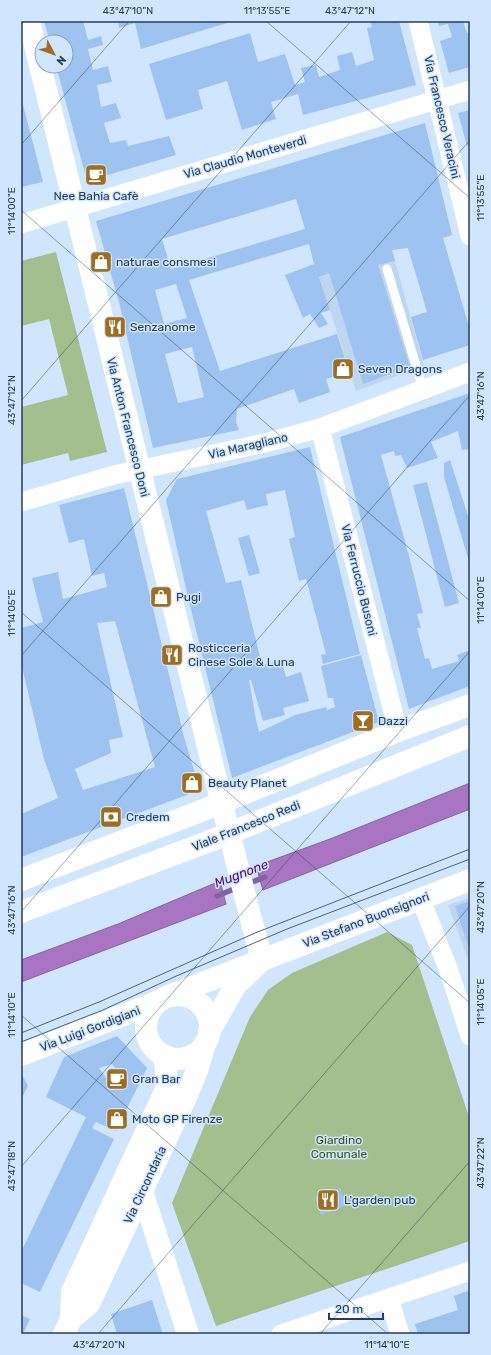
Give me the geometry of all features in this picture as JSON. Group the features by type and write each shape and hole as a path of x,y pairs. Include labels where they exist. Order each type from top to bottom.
{"street":[{"name":"Via Anton Francesco Doni","path":"28,21 138,470 222,802 235,863 262,960"},
{"name":"Via Francesco Veracini","path":"418,21 470,236"},
{"name":"Via Claudio Monteverdi","path":"21,224 470,90"},
{"name":"Via Maragliano","path":"21,502 138,470 265,443 320,428 470,372"},
{"name":"Via Ferruccio Busoni","path":"320,428 398,731"},
{"path":"21,880 222,802 398,731 470,705"},
{"name":"Viale Francesco Redi","path":"21,912 229,833 470,736"},
{"name":"Via Stefano Buonsignori","path":"163,999 470,880"},
{"path":"421,900 449,970 470,1036"},
{"name":"Via Stefano Buonsignori","path":"207,1037 235,986 262,960"},
{"name":"Via Circondaria","path":"67,1326 89,1304 186,1097 198,1068 207,1037 208,1015 198,1002 183,995 163,999"},
{"path":"163,999 149,1013 146,1023 146,1033 153,1047 165,1056 175,1059 185,1058 199,1051 207,1037"},
{"name":"Via Luigi Gordigiani","path":"21,1055 163,999"},
{"name":"Via Circondaria","path":"67,1326 72,1292 166,1087 165,1056"},
{"path":"142,1191 188,1334"},
{"path":"281,1334 389,1299 470,1270"},
{"path":"389,1299 400,1334"}],"lane":[{"path":"387,269 423,390"}],"shaded area":[{"path":"392,250 424,366 356,391 317,270"},
{"path":"470,783 470,809 263,890 256,866 330,839"},
{"path":"220,881 226,904 21,982 21,960 118,924"},
{"path":"470,898 470,965 448,905"}],"green space":[{"path":"56,252 107,452 70,461 68,453 21,465 21,407 68,395 49,319 21,326 21,261"},
{"name":"Giardino Comunale","path":"387,932 412,945 470,1120 470,1241 216,1326 172,1203 250,1017 268,990 292,973"}],"building":[{"path":"44,21 83,21 88,40 101,36 103,45 88,49 93,70 108,66 112,82 97,85 101,107 116,103 121,118 104,123 110,143 126,140 128,146 169,136 176,155 87,181 58,74 74,74 74,34 48,34"},
{"path":"118,21 234,21 141,49 135,23 119,28"},
{"path":"370,21 399,21 416,85 303,115 298,94 271,102 276,119 242,130 227,81 198,90 203,109 166,120 149,64 250,33 258,62 285,54 295,85 305,82 301,68 316,65 319,77 340,70 337,56 352,52 356,66 374,60 367,28 372,27"},
{"path":"437,21 463,21 467,33 470,32 470,67 449,73 440,41 452,37 448,24 439,26"},
{"path":"21,97 43,182 21,187"},
{"path":"470,110 470,145 467,146 458,113"},
{"path":"425,123 452,235 443,238 470,330 470,345 423,360 411,317 427,312 408,248 392,250 395,261 378,265 410,367 363,384 329,273 319,277 330,310 321,313 328,324 319,328 310,314 303,318 285,275 314,264 309,244 189,280 220,371 337,334 349,371 326,379 330,392 299,403 294,389 237,409 236,422 239,430 153,448 119,302 96,221","holes":["296,199 305,229 171,269 162,239","176,284 187,318 164,324 155,290","192,347 204,397 178,403 165,354"]},
{"path":"470,393 470,449 462,450 458,431 431,442 438,458 407,468 401,455 395,456 394,451 381,455 423,613 417,614 421,628 417,628 425,659 429,658 432,669 459,661 457,655 470,650 470,686 409,709 340,437"},
{"path":"310,447 360,654 323,664 321,655 326,654 306,579 299,581 289,539 295,537 285,490 266,494 268,505 247,510 244,500 206,511 226,583 241,580 262,665 282,661 286,677 301,672 309,701 283,708 285,715 263,721 251,680 249,680 259,732 295,715 326,707 327,710 335,707 333,698 328,698 321,666 361,655 379,722 232,778 166,500 177,479"},
{"path":"450,460 470,522 470,565 444,477 444,463"},
{"path":"427,482 459,603 445,607 413,485"},
{"path":"124,488 184,737 200,790 21,857 21,814 58,798 44,759 21,663 21,628 43,622 32,578 58,572 63,599 107,587 104,573 92,576 84,539 69,543 59,505","holes":["115,621 155,767 83,790 75,769 111,753 109,740 123,737 97,623"]},
{"path":"249,535 260,573 249,576 238,538"},
{"path":"470,901 470,952 455,906"},
{"path":"117,1036 147,1068 116,1131 96,1122 92,1128 114,1139 40,1292 21,1283 21,1252 86,1117 46,1097 64,1057","holes":["112,1064 116,1069 107,1079 99,1068"]},
{"path":"21,1073 28,1086 21,1100"},
{"path":"340,1188 346,1206 321,1215 315,1197"},
{"path":"470,1290 470,1334 418,1334 415,1324 458,1310 454,1296"},
{"path":"152,1300 163,1334 117,1334 111,1314"},
{"path":"21,1315 30,1319 23,1334 21,1334"}],"waterway":[{"name":"Mugnone","path":"247,884 265,877"},
{"name":"Mugnone","path":"217,896 239,887"}],"tram line":[{"path":"21,1033 99,1002 255,933 470,849"},
{"path":"21,1042 103,1010 174,977 287,929 470,859"}],"place":[{"name":"Nee Bahia Cafè","path":"96,175"},
{"name":"naturae consmesi","path":"101,262"},
{"name":"Senzanome","path":"115,327"},
{"name":"Seven Dragons","path":"343,369"},
{"name":"Pugi","path":"161,597"},
{"name":"Rosticceria Cinese Sole & Luna","path":"172,655"},
{"name":"Dazzi","path":"363,721"},
{"name":"Beauty Planet","path":"192,783"},
{"name":"Credem","path":"111,817"},
{"name":"Gran Bar","path":"117,1079"},
{"name":"Moto GP Firenze","path":"117,1119"},
{"name":"L'garden pub","path":"328,1200"}]}
